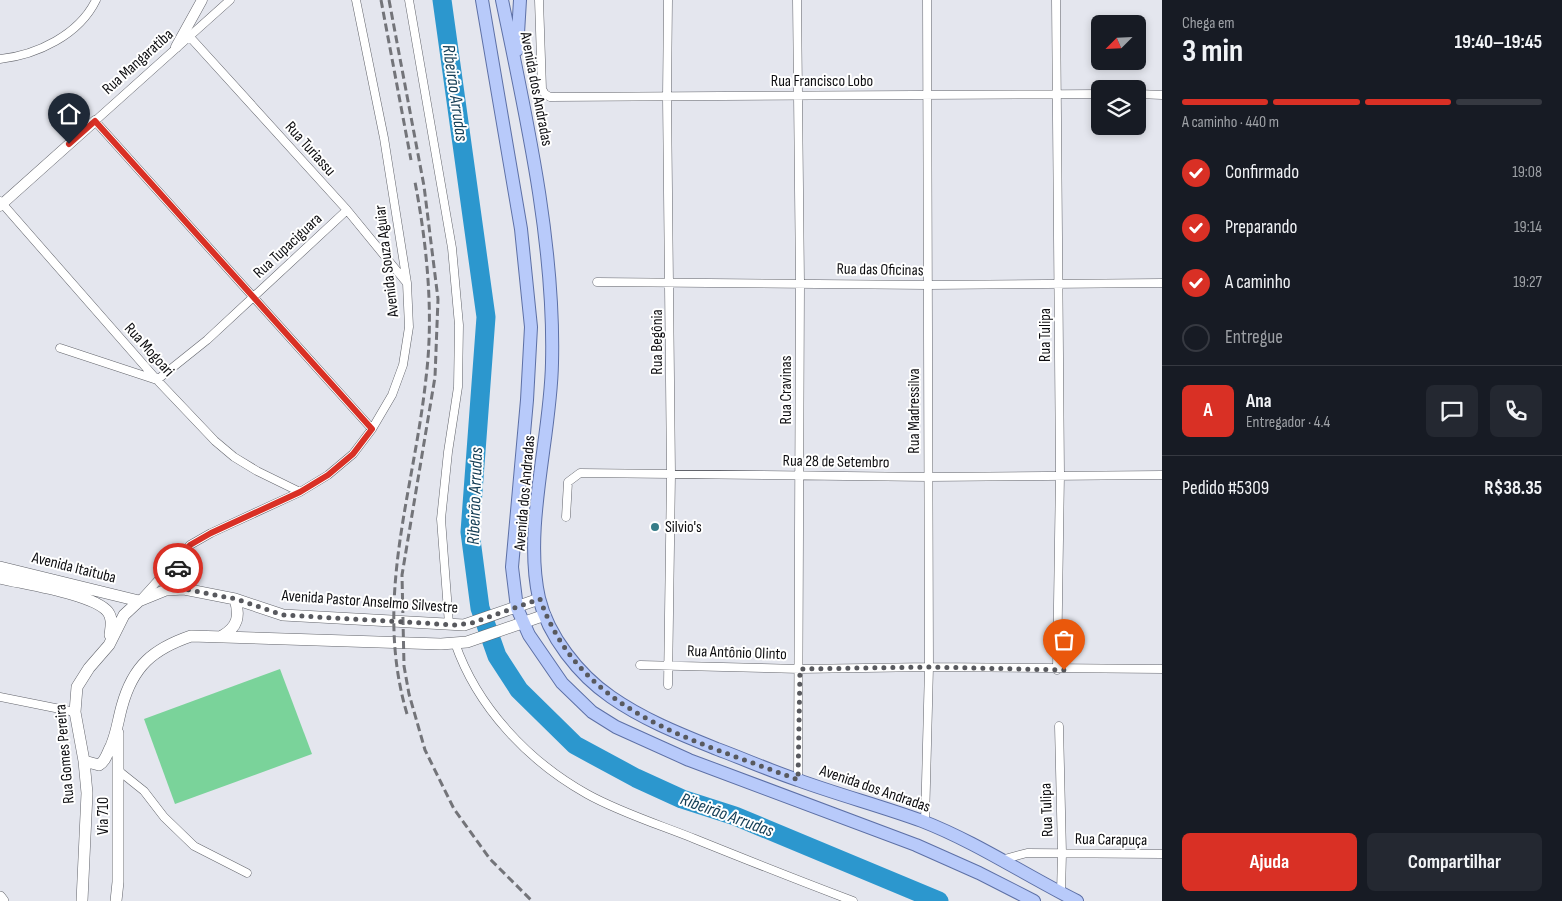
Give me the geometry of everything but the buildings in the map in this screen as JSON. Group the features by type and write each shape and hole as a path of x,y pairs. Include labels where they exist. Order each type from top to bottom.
{"main road":[{"name":"Avenida dos Andradas","path":"482,0 521,230 530,327 527,400 512,552 512,609 518,625 562,684 592,712 616,727 689,760 916,845 979,872 1034,901"},
{"name":"Avenida dos Andradas","path":"502,0 536,177 548,272 552,330 551,394 535,540 540,599 545,614 568,655 580,670 608,696 645,719 668,730 798,780 925,822 1077,901"},
{"path":"516,70 520,0"},
{"name":"Avenida Itaituba","path":"0,567 140,601"},
{"name":"Avenida Itaituba","path":"0,578 85,598 101,606 109,613 112,622 109,645"},
{"name":"Avenida Pastor Anselmo Silvestre","path":"140,601 166,590 184,589 236,599 269,611 297,617 464,625 540,599"},
{"path":"222,636 230,632 238,620 239,613 236,599"},
{"name":"Rua Gomes Pereira","path":"82,901 87,793 84,762 75,712 77,687 89,668 109,645 124,615 140,601"},
{"path":"84,762 99,765 104,762 118,731 121,708 129,685 139,668 162,648 192,636 461,642 518,625 545,614"},
{"name":"Via 710","path":"116,901 119,798 118,731"},
{"path":"0,897 3,901"}],"street":[{"path":"0,59 16,57 55,41 76,28 91,10 96,0"},
{"path":"176,47 202,0"},
{"name":"Rua Mangaratiba","path":"1,204 230,0"},
{"name":"Avenida Souza Aguiar","path":"140,601 190,545 211,533 300,492 328,475 353,454 372,429 392,395 403,365 409,328 407,283 384,138 356,0"},
{"path":"409,0 452,248 458,325 458,387 448,452 441,519 449,624"},
{"name":"Rua Francisco Lobo","path":"539,0 542,89 545,94 550,96 1091,94"},
{"name":"Rua Begônia","path":"668,0 667,97 671,281 668,685"},
{"name":"Rua Cravinas","path":"797,0 796,95 800,283 800,669 798,780"},
{"name":"Rua Madressilva","path":"925,822 929,667 929,94 927,0"},
{"name":"Rua Tulipa","path":"1056,0 1060,474 1057,670"},
{"name":"Rua Turiassu","path":"189,36 347,210 407,283"},
{"path":"1146,94 1162,95"},
{"path":"95,121 372,429"},
{"name":"Rua Mogoari","path":"1,204 157,380 216,441 234,457 257,471 300,492"},
{"name":"Rua Tupaciguara","path":"157,380 207,340 347,210"},
{"name":"Rua das Oficinas","path":"597,282 671,281 928,285 1058,282 1162,283"},
{"path":"60,348 157,380"},
{"name":"Rua 28 de Setembro","path":"566,517 567,487 571,478 580,473 928,477 1060,474 1162,475"},
{"path":"180,558 177,572 179,581 184,589"},
{"path":"461,642 477,691 498,719 518,742 540,762 572,785 589,795 684,835 853,901"},
{"name":"Rua Antônio Olinto","path":"640,665 668,664 800,669 929,667 1057,670 1162,669"},
{"path":"0,697 75,712"},
{"name":"Rua Tulipa","path":"1059,726 1062,853 1060,893"},
{"path":"119,770 144,791 164,817 194,846 247,873"},
{"path":"119,798 124,788 128,785 136,785"},
{"name":"Rua Carapuça","path":"1001,860 1027,852 1162,854"}],"green space":[{"path":"280,669 312,754 175,804 144,719"}],"waterway":[{"name":"Ribeirão Arrudas","path":"442,0 486,317 470,532 480,608 497,656 519,690 575,745 636,778 682,799 735,816 939,901"}],"railway":[{"path":"381,0 411,160"},
{"path":"389,0 424,186 438,299 435,377 402,575 404,666 409,694 425,750 454,809 490,859 532,901"},
{"path":"407,714 398,671 394,629 395,587 399,546 426,378 429,329 426,255 415,182"}],"way so far":[{"path":"178,568 179,581 184,589 236,599 269,611 297,617 416,621 464,625 540,599 555,635 568,655 580,670 608,696 645,719 668,730 798,780 800,669 929,667 1064,670"}],"place":[{"name":"Silvio's","path":"655,527"}],"route":[{"path":"69,144 95,121 372,429 353,454 328,475 300,492 258,513 211,533 190,545 180,558 178,568"}]}
